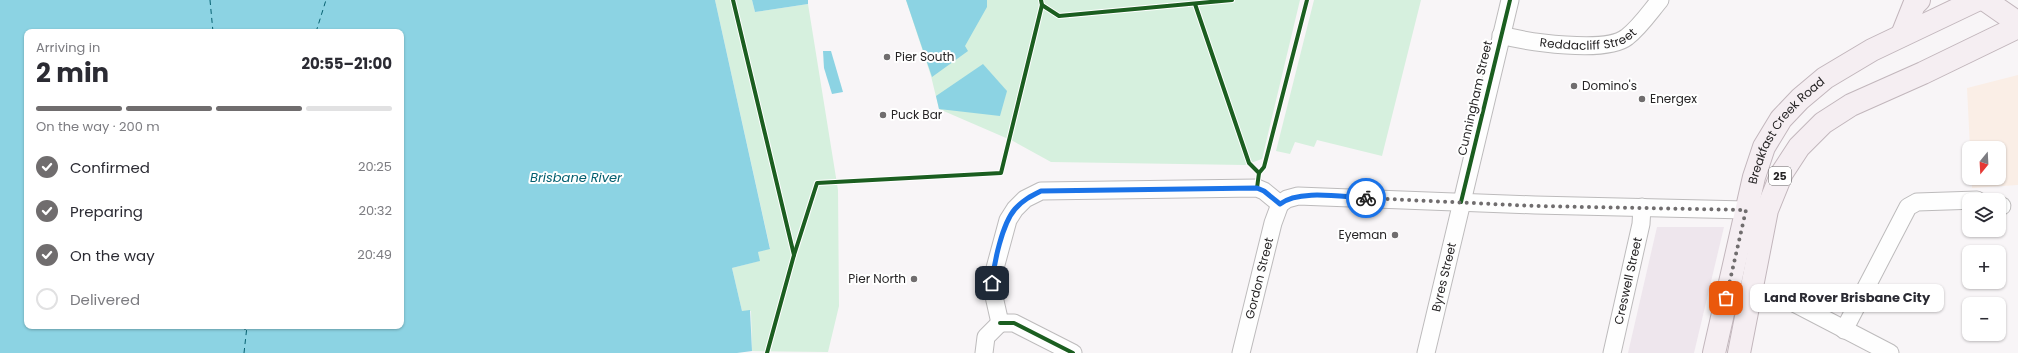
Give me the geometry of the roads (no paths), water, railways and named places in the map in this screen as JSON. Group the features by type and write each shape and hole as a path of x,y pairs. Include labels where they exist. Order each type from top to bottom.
{"main road":[{"path":"1902,35 1914,5 1919,0"},
{"name":"Breakfast Creek Road","path":"1714,353 1746,210 1764,147 1781,119 1825,78 1872,50 1977,0"},
{"path":"1985,0 2018,23"},
{"name":"Breakfast Creek Road","path":"1739,353 1767,210 1782,173 1809,136 1823,123 1851,105 1923,73 2018,27"}],"street":[{"name":"Cunningham Street","path":"1461,202 1510,0"},
{"name":"Reddacliff Street","path":"1501,35 1527,41 1598,46 1609,44 1627,37 1660,0"},
{"path":"1000,323 992,283 1008,220 1015,209 1025,199 1041,191 1257,188 1264,191 1280,204 1287,199 1298,196 1535,206 1746,210"},
{"path":"1844,330 1908,207 1917,202 1962,200"},
{"name":"Byres Street","path":"1426,353 1461,202"},
{"name":"Gordon Street","path":"1241,353 1272,223 1280,204"},
{"name":"Creswell Street","path":"1612,353 1641,224 1642,207"},
{"path":"1792,302 1890,353"},
{"path":"984,353 986,337 1000,323 1014,323 1073,353"}],"water":[{"name":"Brisbane River","path":"0,0 715,0 770,249 758,252 760,261 732,268 742,311 750,310 752,351 737,353 0,353"},
{"path":"752,0 808,0 808,4 755,12"},
{"path":"906,0 987,0 987,7 965,46 968,51 932,77"},
{"path":"823,51 831,51 843,92 832,94 824,68"},
{"path":"983,64 1007,91 1000,116 939,109 936,96"}],"place":[{"name":"Pier South","path":"887,57"},
{"name":"Domino's","path":"1574,86"},
{"name":"Energex","path":"1642,99"},
{"name":"Puck Bar","path":"883,115"},
{"name":"Eyeman","path":"1395,235"},
{"name":"Pier North","path":"914,279"},
{"name":"Land Rover Brisbane City","path":"1726,298"}]}
